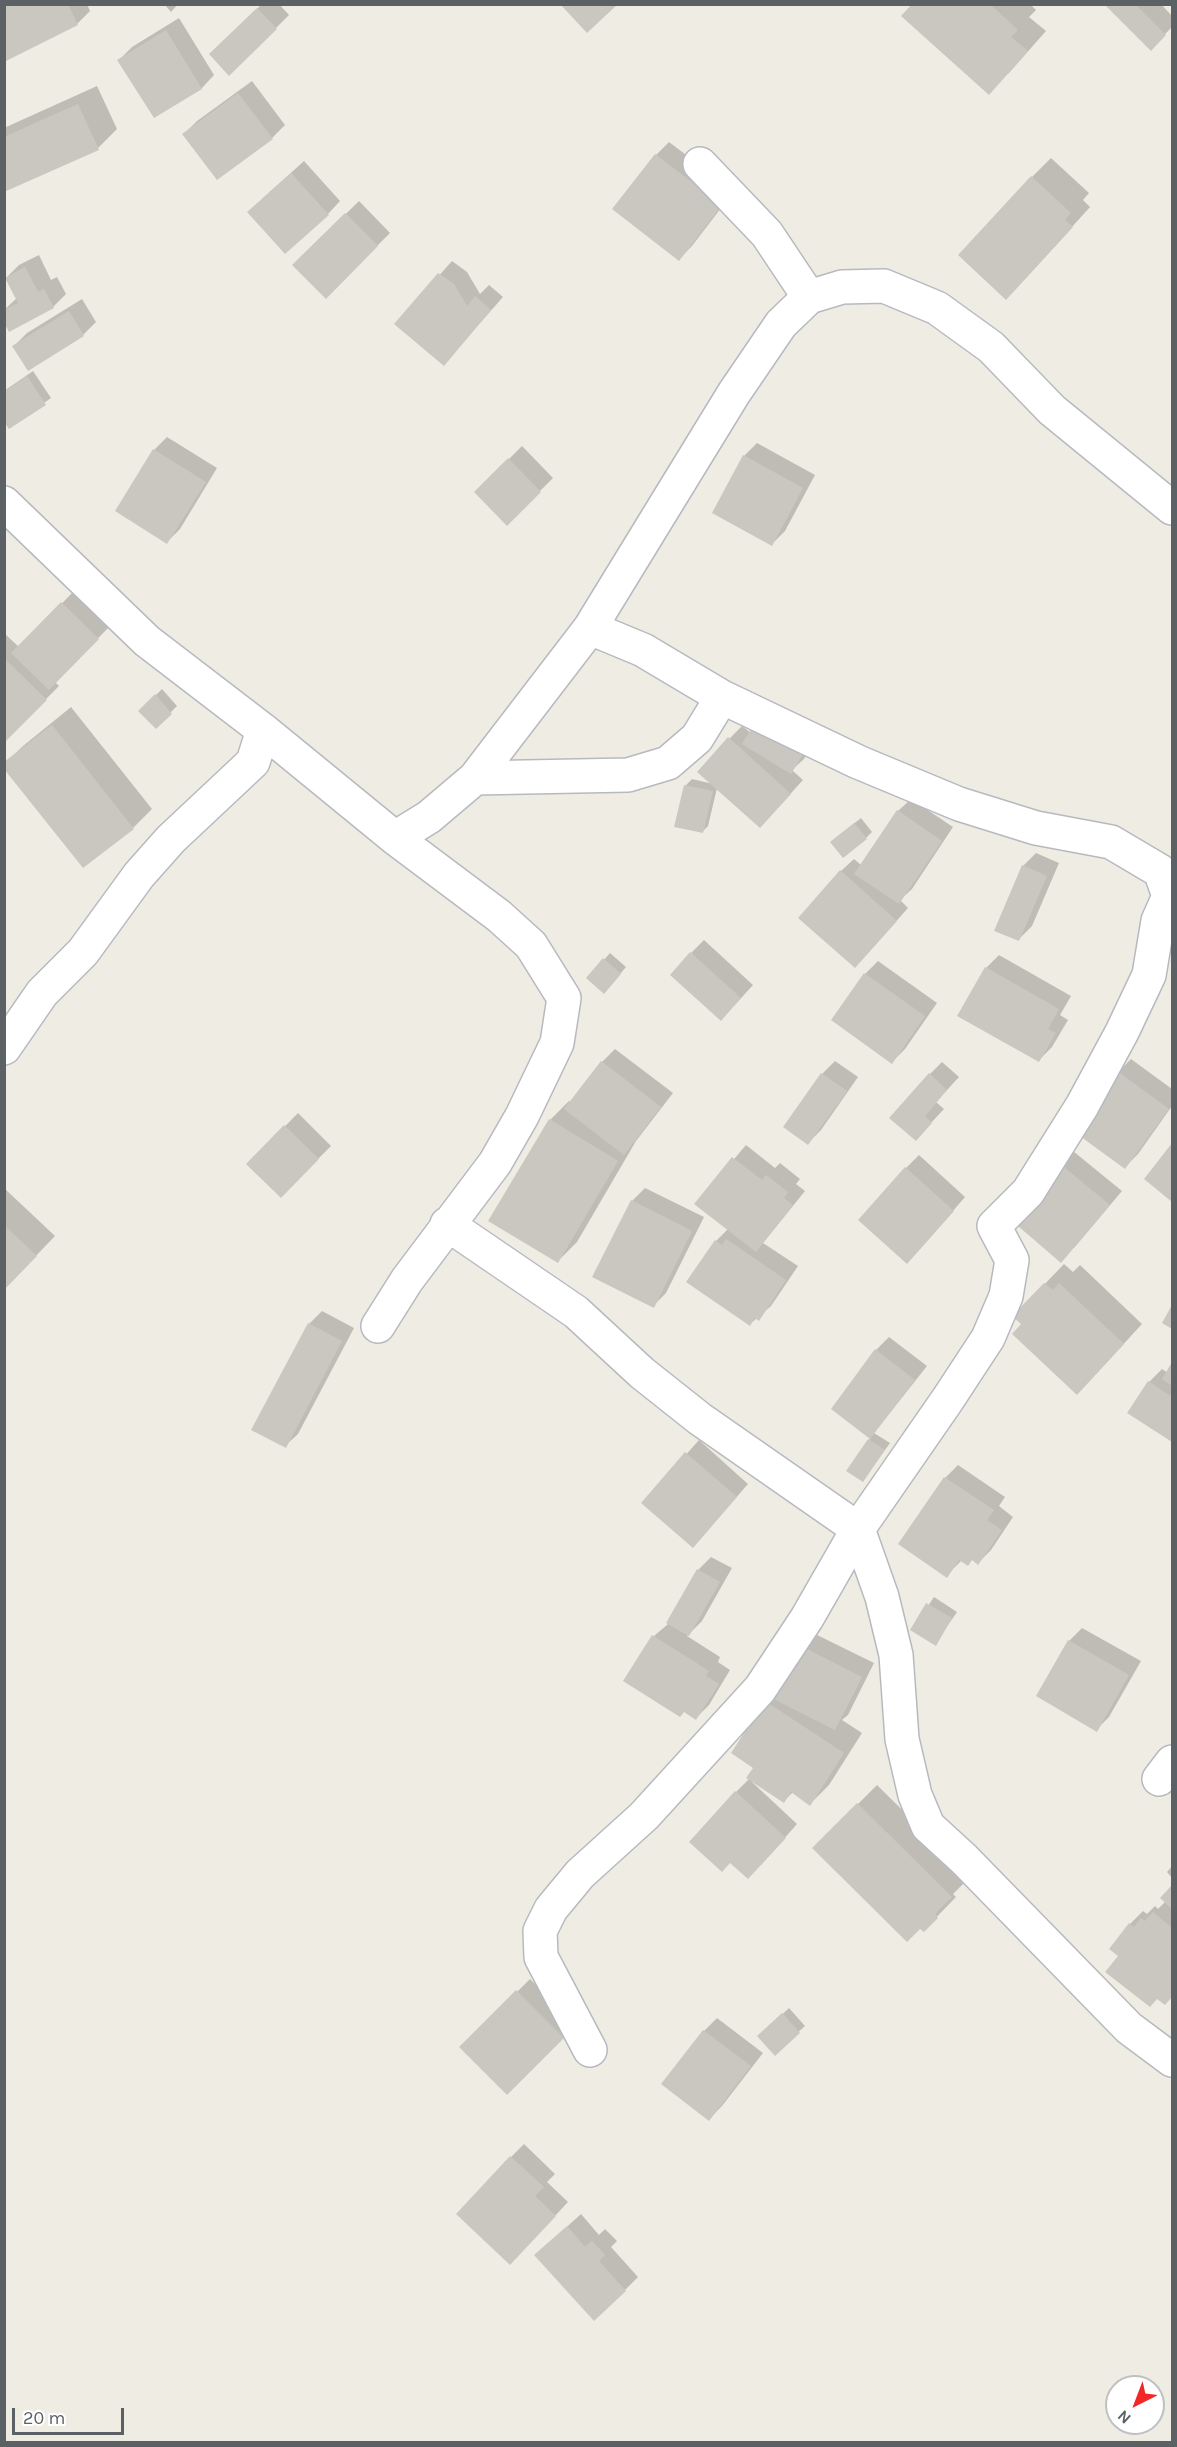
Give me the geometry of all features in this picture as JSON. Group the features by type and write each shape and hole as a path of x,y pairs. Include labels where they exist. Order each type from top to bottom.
{"street":[{"path":"700,164 767,234 809,297"},
{"path":"395,838 429,817 475,778 590,628 734,393 781,324 809,297 842,287 884,286 937,308 991,346 1052,410 1173,508"},
{"path":"4,504 147,641 263,730 395,838 499,916 531,945 564,998 557,1043 522,1116 495,1163 468,1201 447,1224 378,1326"},
{"path":"590,628 643,650 722,697 858,762 959,804 1036,828 1111,842 1161,871 1169,896 1158,921 1149,975 1122,1032 1082,1106 1028,1192 994,1226 1012,1260 1006,1296 988,1338 858,1529 807,1618 760,1689 644,1816 580,1874 551,1909 540,1931 541,1957 590,2050"},
{"path":"475,778 628,775 668,764 696,738 722,697"},
{"path":"4,1048 42,993 83,952 139,875 171,839 253,762 263,730"},
{"path":"447,1224 576,1312 642,1373 700,1419 858,1529 882,1597 896,1655 902,1739 915,1795 928,1826 964,1859 1129,2028 1173,2060"}],"building":[{"path":"4,4 68,4 78,25 4,62"},
{"path":"560,4 618,4 587,33"},
{"path":"912,4 990,4 1018,30 1011,37 1028,51 989,95 901,16"},
{"path":"1104,4 1135,4 1166,35 1151,51"},
{"path":"257,8 277,29 229,76 209,54"},
{"path":"166,30 202,89 154,118 117,60"},
{"path":"238,93 273,139 217,180 182,134"},
{"path":"78,104 99,150 4,192 4,137"},
{"path":"655,154 722,205 679,261 612,209"},
{"path":"291,173 329,215 285,254 247,212"},
{"path":"1031,176 1071,213 1065,220 1073,227 1006,300 958,255"},
{"path":"345,213 378,246 326,299 292,265"},
{"path":"25,267 38,292 44,289 54,308 9,332 4,322 4,310 18,303 5,278"},
{"path":"438,273 454,284 467,306 475,296 491,310 444,366 394,324"},
{"path":"69,311 84,336 28,371 12,346"},
{"path":"27,376 46,405 9,429 4,422 4,392"},
{"path":"153,449 206,482 167,544 115,511"},
{"path":"743,455 803,488 772,546 712,513"},
{"path":"508,458 541,492 507,526 474,492"},
{"path":"61,602 99,639 49,690 11,653"},
{"path":"4,658 47,700 4,743"},
{"path":"155,694 172,714 156,729 138,711"},
{"path":"759,716 808,746 791,774 742,744"},
{"path":"52,725 134,829 83,868 4,769 4,762"},
{"path":"728,737 791,794 760,828 697,772"},
{"path":"684,785 713,791 703,833 674,827"},
{"path":"897,810 942,841 899,904 854,874"},
{"path":"854,823 867,839 843,858 830,842"},
{"path":"1022,865 1047,876 1019,941 994,931"},
{"path":"840,870 897,921 855,968 798,918"},
{"path":"690,952 741,998 721,1021 670,975"},
{"path":"603,958 621,974 604,994 586,978"},
{"path":"985,967 1059,1009 1048,1029 1056,1033 1039,1062 957,1016"},
{"path":"864,973 925,1016 892,1064 831,1020"},
{"path":"601,1061 661,1107 624,1155 564,1109"},
{"path":"1117,1071 1169,1109 1125,1169 1073,1131"},
{"path":"821,1073 847,1091 808,1145 783,1127"},
{"path":"929,1073 947,1090 925,1116 932,1123 916,1141 889,1118"},
{"path":"549,1119 618,1161 558,1263 488,1221"},
{"path":"284,1125 319,1159 281,1198 246,1164"},
{"path":"1172,1143 1172,1202 1144,1179"},
{"path":"732,1157 762,1180 766,1175 788,1192 784,1198 793,1205 756,1252 694,1204"},
{"path":"1059,1163 1110,1205 1061,1263 1011,1220"},
{"path":"905,1167 954,1211 907,1264 858,1220"},
{"path":"631,1200 692,1231 654,1308 592,1277"},
{"path":"4,1225 37,1256 4,1290"},
{"path":"726,1239 786,1280 759,1321 755,1318 750,1326 686,1282 715,1240 722,1245"},
{"path":"1044,1283 1053,1290 1059,1283 1124,1344 1077,1395 1012,1334 1021,1324 1012,1316"},
{"path":"1172,1305 1172,1329 1162,1323"},
{"path":"308,1323 342,1341 286,1448 251,1430"},
{"path":"875,1349 915,1380 870,1439 831,1409"},
{"path":"1172,1362 1172,1386 1162,1379"},
{"path":"1148,1381 1172,1397 1172,1442 1127,1413"},
{"path":"868,1439 885,1450 863,1482 846,1471"},
{"path":"685,1452 737,1497 693,1548 641,1503"},
{"path":"944,1477 994,1510 987,1520 1002,1530 978,1565 972,1560 968,1566 959,1560 947,1578 898,1544"},
{"path":"697,1569 720,1582 689,1636 666,1623"},
{"path":"926,1603 952,1618 936,1646 910,1630"},
{"path":"652,1635 709,1671 706,1676 719,1684 696,1720 684,1712 680,1717 623,1681"},
{"path":"1068,1640 1129,1675 1097,1732 1036,1696"},
{"path":"797,1644 862,1677 835,1730 770,1697"},
{"path":"765,1701 844,1753 810,1806 791,1792 784,1803 746,1778 753,1768 731,1753"},
{"path":"735,1791 786,1838 748,1879 730,1863 722,1872 689,1842"},
{"path":"857,1803 952,1897 935,1914 938,1918 924,1932 920,1929 907,1942 812,1848"},
{"path":"1172,1885 1172,1909 1160,1898"},
{"path":"1153,1912 1172,1928 1172,1997 1165,2005 1157,1999 1150,2007 1105,1972 1118,1956 1109,1949 1129,1923 1134,1927 1141,1918 1145,1921"},
{"path":"516,1990 564,2038 507,2095 459,2047"},
{"path":"782,2013 800,2033 775,2056 757,2036"},
{"path":"703,2030 751,2066 709,2121 661,2084"},
{"path":"510,2156 544,2187 535,2196 556,2216 510,2265 456,2214"},
{"path":"567,2226 585,2247 592,2241 605,2255 599,2261 626,2291 594,2321 534,2255"}]}
